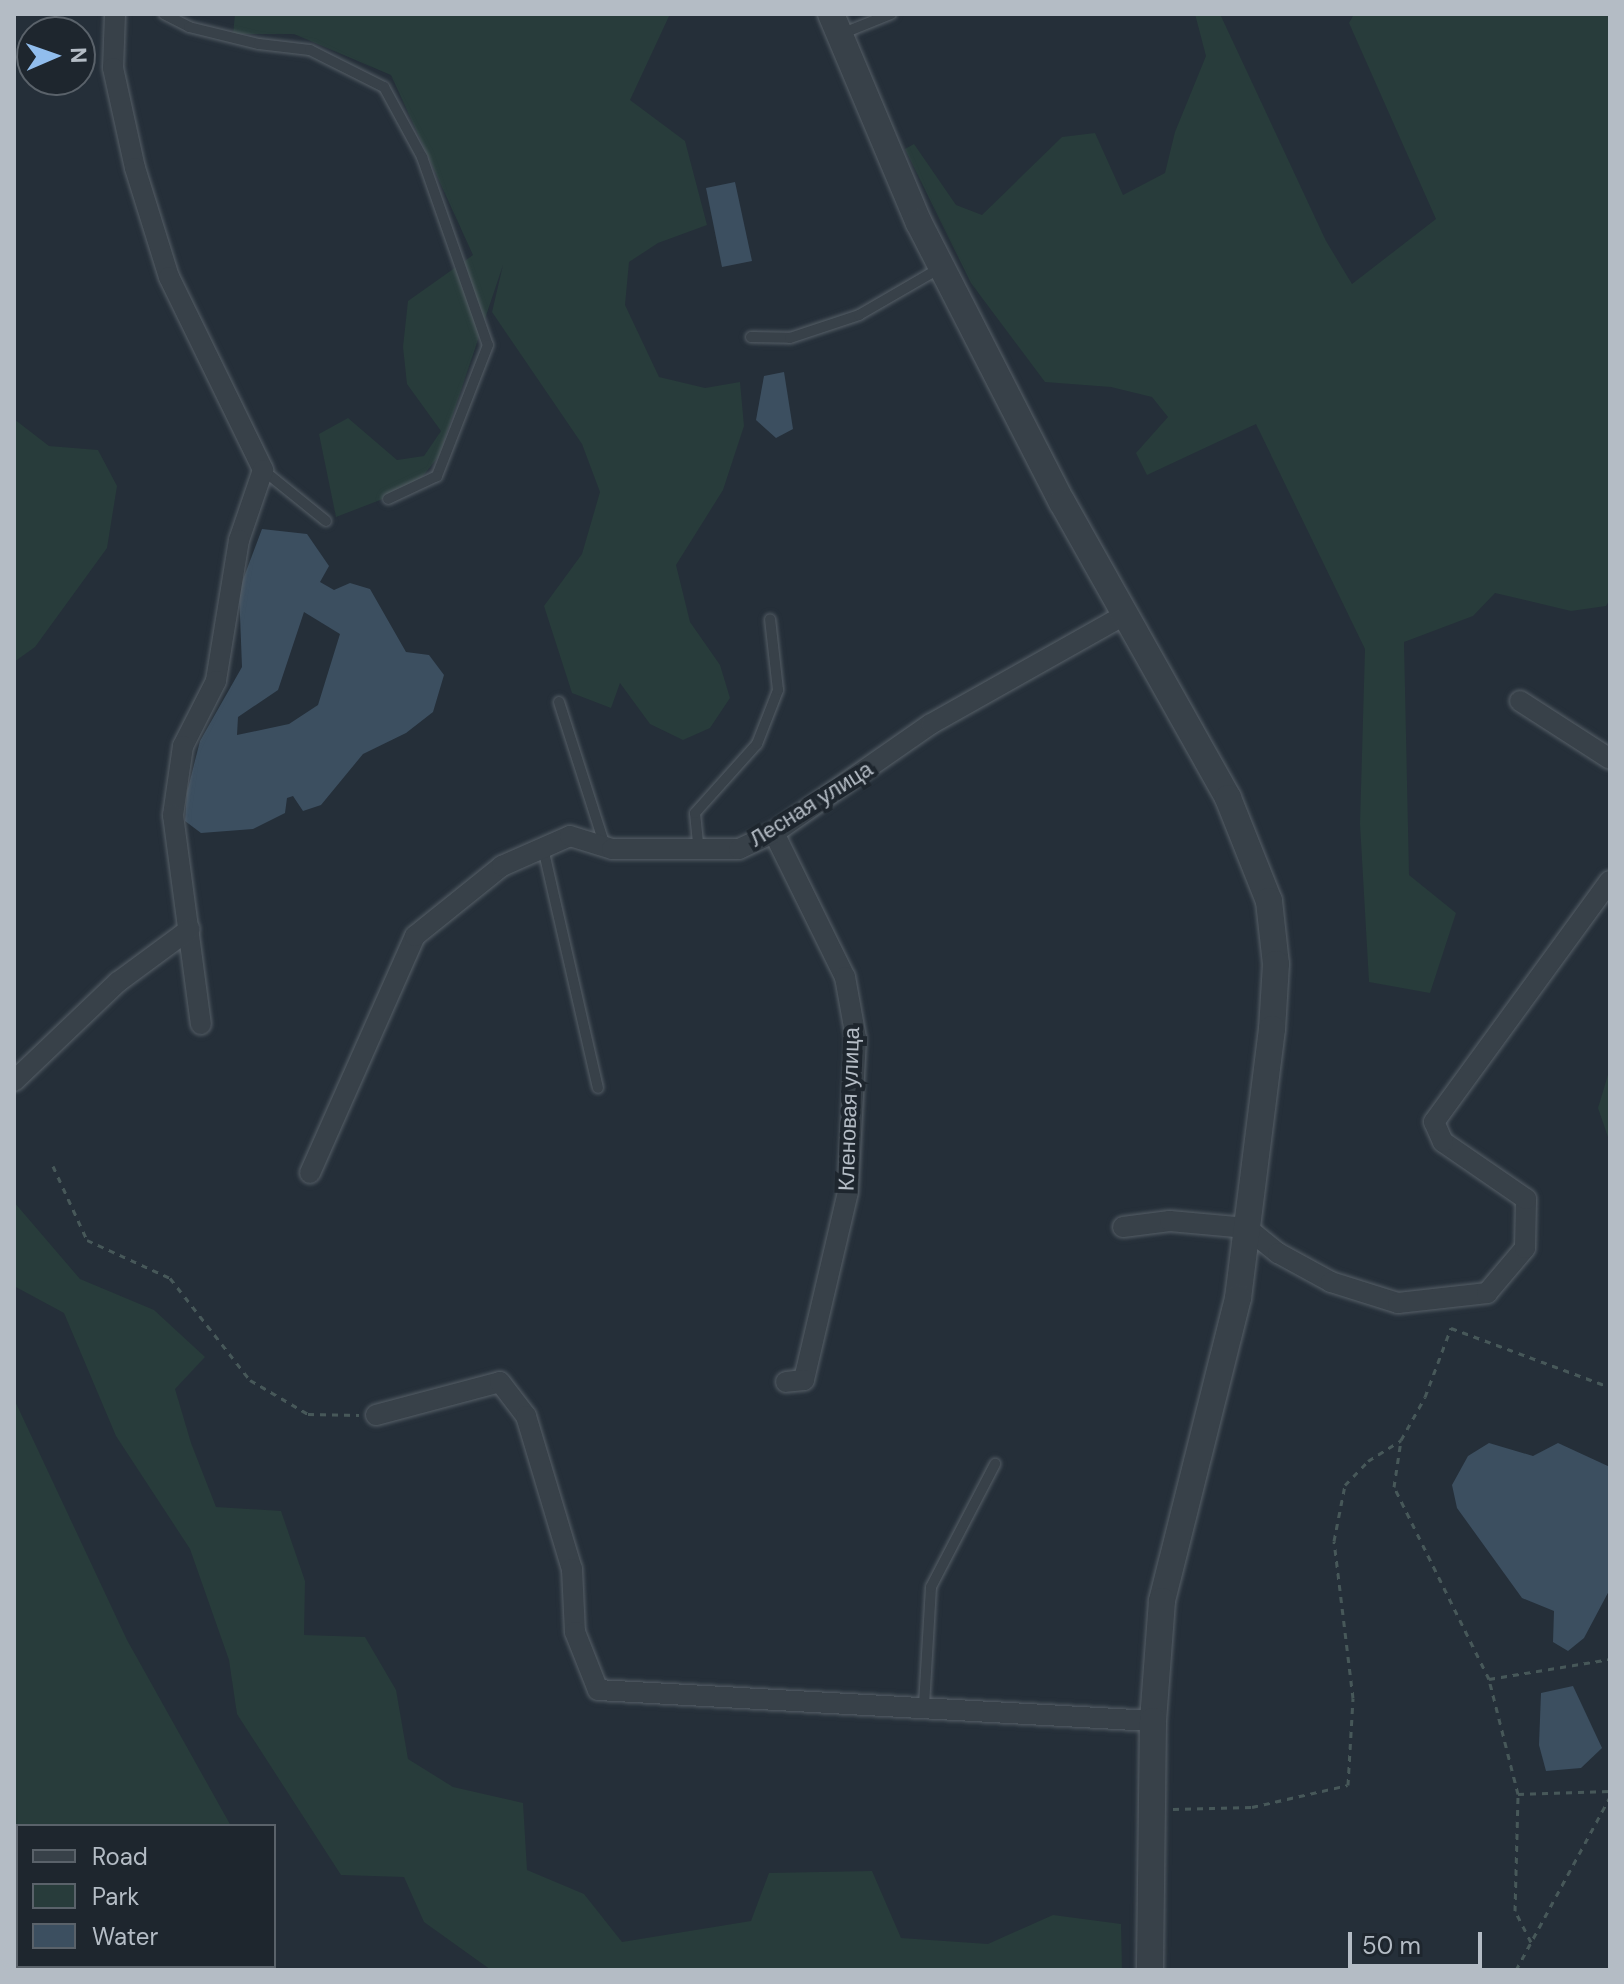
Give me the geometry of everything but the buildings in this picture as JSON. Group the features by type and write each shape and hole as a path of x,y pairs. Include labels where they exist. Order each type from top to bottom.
{"street":[{"path":"115,14 113,68 135,168 169,277 263,470 239,540 216,681 183,746 173,815 201,1024"},
{"path":"835,24 877,131 942,267 1126,614 1228,798 1269,901 1276,964 1272,1029 1247,1228 1227,1355 1167,1575 1153,1721 1150,1970"},
{"name":"Лесная улица","path":"310,1173 415,936 502,866 570,836 604,843 612,849 699,853 739,849 774,833 931,724 1126,614"},
{"path":"1520,701 1610,759"},
{"name":"Кленовая улица","path":"774,833 845,977 856,1038 848,1192 804,1380 786,1382"},
{"path":"1123,1227 1170,1221 1247,1228 1278,1253 1331,1282 1398,1303 1487,1293 1525,1248 1526,1199 1443,1142 1434,1122 1610,881"},
{"path":"14,1081 118,982 190,929"},
{"path":"376,1415 500,1382 526,1416 572,1569 575,1632 598,1690 924,1705 1153,1721"}],"lane":[{"path":"164,14 189,27 259,44 310,50 384,87 422,157 488,345 437,476 388,499"},
{"path":"835,24 891,14"},
{"path":"751,337 790,338 859,315 942,267"},
{"path":"263,470 326,521"},
{"path":"699,853 695,813 757,744 778,690 770,619"},
{"path":"559,702 604,843"},
{"path":"542,847 598,1088"},
{"path":"924,1705 931,1587 995,1464"}],"path":[{"path":"53,1166 87,1240 170,1278 250,1380 308,1414 376,1415"},
{"path":"1531,1942 1515,1911 1518,1794 1489,1679 1394,1487 1401,1440 1425,1397 1451,1328 1610,1387"},
{"path":"1153,1809 1252,1807 1348,1785 1353,1698 1334,1541 1345,1485 1368,1461 1401,1440"},
{"path":"1489,1679 1610,1659"},
{"path":"1518,1794 1610,1791"},
{"path":"1516,1970 1610,1797"}],"green space":[{"path":"235,14 670,14 630,100 685,141 707,225 658,243 629,262 625,305 659,377 705,388 740,382 744,426 723,490 676,565 690,622 720,665 730,698 710,728 683,740 650,724 620,683 611,708 572,693 544,606 582,554 600,492 582,444 492,312 503,265 439,456 414,487 336,517 319,434 348,418 397,460 424,456 441,431 407,384 403,347 408,301 473,255 391,75 294,34 233,34"},
{"path":"1195,14 1220,14 1326,241 1352,284 1436,219 1349,23 1354,14 1610,14 1610,599 1606,606 1571,611 1495,593 1473,616 1404,642 1409,875 1456,913 1430,993 1369,982 1360,824 1365,649 1256,424 1147,475 1136,453 1168,417 1152,397 1111,387 1045,382 971,283 905,149 914,144 956,205 982,215 1062,137 1095,133 1123,195 1165,173 1175,132 1206,56"},
{"path":"14,419 49,446 98,450 117,486 107,548 35,647 14,662"},
{"path":"1610,1068 1610,1143 1598,1108"},
{"path":"14,1202 80,1279 154,1310 205,1357 175,1389 191,1443 216,1507 281,1511 305,1581 304,1635 365,1637 396,1690 408,1759 453,1787 523,1803 527,1870 584,1894 622,1942 751,1921 769,1873 872,1871 901,1938 988,1944 1053,1915 1121,1924 1122,1970 491,1970 424,1922 404,1877 341,1875 237,1714 229,1660 190,1549 116,1436 64,1313 14,1286"},
{"path":"14,1399 127,1640 230,1824 16,1824 16,1968 276,1970 14,1970"}],"water":[{"path":"735,182 752,261 722,267 706,188"},
{"path":"784,372 793,429 776,438 756,420 764,376"},
{"path":"262,529 307,534 329,566 320,582 334,590 350,583 370,589 406,652 429,655 444,675 433,712 406,733 363,754 321,805 303,811 293,796 287,798 285,813 253,829 201,833 185,821 187,792 200,741 242,667 239,590","holes":["304,612 340,634 318,705 289,724 237,735 238,717 278,690"]},
{"path":"1489,1443 1533,1456 1558,1443 1610,1467 1610,1589 1584,1638 1568,1651 1553,1642 1554,1611 1522,1598 1457,1508 1452,1485 1468,1456"},
{"path":"1573,1686 1602,1748 1581,1768 1546,1771 1539,1745 1541,1693"}]}
